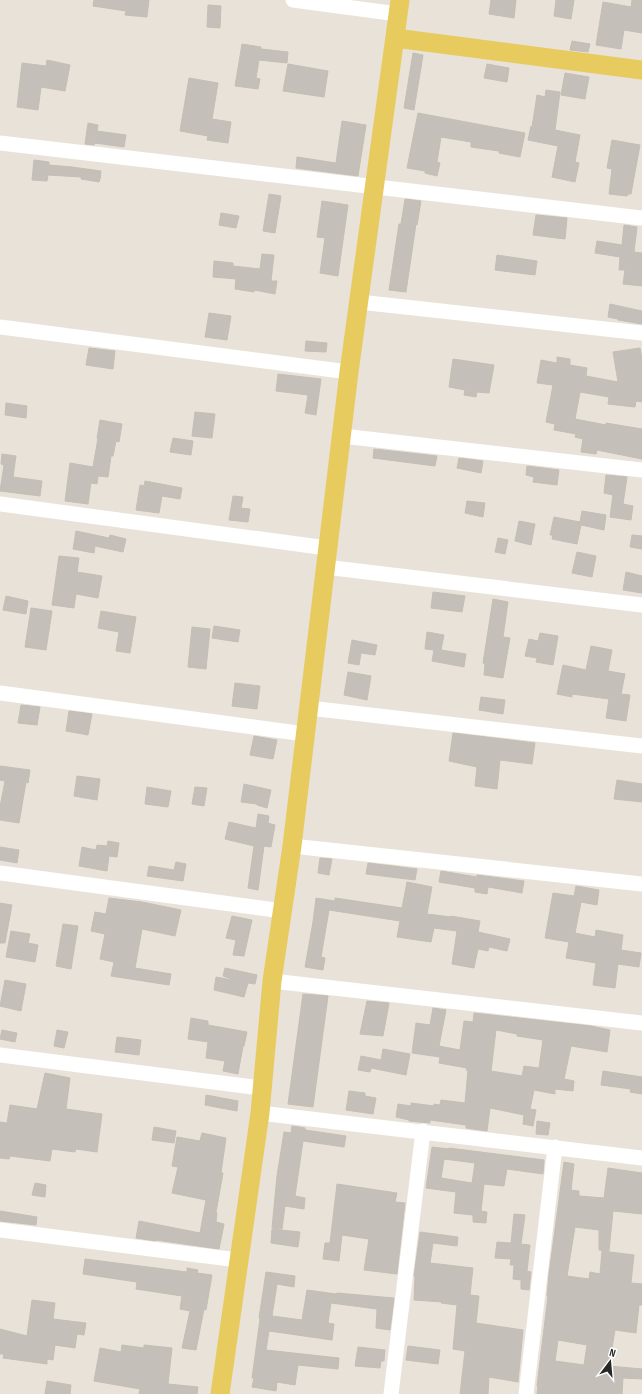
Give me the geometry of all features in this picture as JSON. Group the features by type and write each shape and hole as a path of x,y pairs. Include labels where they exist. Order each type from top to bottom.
{"main road":[{"path":"220,1394 260,1113 261,1088 272,981 292,846 349,372 399,7"},
{"path":"395,38 642,70"}],"street":[{"path":"293,0 399,7"},
{"path":"0,143 642,218"},
{"path":"359,302 642,333"},
{"path":"0,327 349,372"},
{"path":"342,436 642,470"},
{"path":"0,504 327,548"},
{"path":"325,567 642,605"},
{"path":"0,693 305,734"},
{"path":"309,708 642,746"},
{"path":"292,846 642,884"},
{"path":"0,873 282,911"},
{"path":"272,981 642,1022"},
{"path":"0,1055 261,1088"},
{"path":"260,1113 642,1158"},
{"path":"391,1394 423,1131"},
{"path":"526,1394 556,1147"},
{"path":"0,1230 238,1260"}],"building":[{"path":"94,0 149,0 147,17 125,15 126,11 93,6"},
{"path":"491,0 516,0 514,18 489,14"},
{"path":"556,0 574,0 571,19 554,16"},
{"path":"632,0 642,0 642,33 624,30 621,49 596,45 603,2 631,7"},
{"path":"208,5 221,6 220,28 207,27"},
{"path":"572,41 590,44 588,52 570,50"},
{"path":"242,44 261,47 261,49 288,52 287,63 259,60 256,78 260,79 258,89 235,86"},
{"path":"413,53 423,55 414,110 404,108"},
{"path":"47,60 70,65 65,91 41,87 38,110 17,107 22,63 46,66"},
{"path":"288,64 328,71 324,97 283,91"},
{"path":"487,64 509,68 507,82 484,78"},
{"path":"565,73 589,77 585,99 561,95"},
{"path":"189,78 218,83 212,119 231,122 228,143 207,140 208,136 180,131"},
{"path":"546,90 560,92 555,130 580,135 575,162 579,163 575,182 552,177 558,146 528,140 531,126 532,127 537,95 545,97"},
{"path":"418,113 525,133 520,157 499,153 499,151 471,147 471,142 441,137 437,162 440,163 437,176 425,173 425,171 407,168"},
{"path":"342,121 366,125 358,176 296,168 297,157 336,163"},
{"path":"88,123 98,125 97,131 126,135 124,147 95,143 94,145 85,144"},
{"path":"612,140 640,145 631,194 628,194 627,196 609,194 612,169 607,168"},
{"path":"34,160 49,162 49,165 101,171 100,179 99,182 81,179 81,177 48,175 47,181 32,180"},
{"path":"269,194 281,196 275,233 263,231"},
{"path":"405,199 421,201 406,292 389,290 399,224 401,224"},
{"path":"322,201 348,205 338,276 320,273 325,238 317,237"},
{"path":"221,213 239,216 236,228 219,225"},
{"path":"536,215 567,218 565,239 533,235"},
{"path":"624,225 637,227 634,252 642,253 642,286 623,284 625,270 619,270 620,257 595,253 597,241 622,245"},
{"path":"262,254 274,255 271,281 277,281 275,294 254,290 254,292 235,289 236,279 213,277 214,261 233,263 233,266 260,269"},
{"path":"497,255 537,261 535,275 495,270"},
{"path":"610,304 642,311 642,324 608,317"},
{"path":"209,313 231,316 227,340 205,337"},
{"path":"306,341 327,343 326,352 305,351"},
{"path":"89,348 115,351 113,369 86,365"},
{"path":"640,348 642,359 642,402 636,401 635,407 608,404 609,397 580,392 575,419 606,425 606,423 642,429 642,459 597,450 596,454 581,452 583,439 575,437 576,434 554,430 555,424 546,422 553,385 537,383 541,360 557,363 557,357 570,359 570,365 587,368 586,376 618,382 613,352"},
{"path":"453,359 494,365 489,393 477,392 476,397 464,395 465,390 449,387"},
{"path":"278,374 321,379 316,415 305,413 308,395 276,391"},
{"path":"6,403 27,406 26,418 5,415"},
{"path":"195,412 215,414 212,438 192,436"},
{"path":"100,420 122,424 119,442 116,441 113,456 111,456 108,477 98,476 97,484 91,483 88,504 65,501 70,463 93,467"},
{"path":"173,438 193,441 191,455 170,452"},
{"path":"374,449 437,456 435,466 373,458"},
{"path":"2,454 16,456 13,477 42,481 40,496 0,491 4,465 1,464"},
{"path":"459,458 483,461 481,473 457,468"},
{"path":"527,466 559,470 557,485 533,482 534,477 526,475"},
{"path":"606,475 627,477 623,504 633,506 631,520 610,517 613,495 604,493"},
{"path":"145,481 182,488 180,499 162,496 159,513 136,510 140,485 144,486"},
{"path":"233,496 243,497 241,508 250,509 248,522 229,520"},
{"path":"467,501 485,503 483,517 465,513"},
{"path":"582,511 606,515 604,530 581,525 577,544 552,539 553,535 550,535 554,517 580,522"},
{"path":"519,521 535,524 531,545 515,541"},
{"path":"76,531 109,538 110,535 126,539 123,552 95,546 94,553 73,549"},
{"path":"632,535 642,536 642,549 630,547"},
{"path":"498,538 508,540 505,554 495,552"},
{"path":"577,552 596,556 592,577 572,573"},
{"path":"59,556 79,558 77,572 102,576 98,598 76,594 74,608 52,605"},
{"path":"626,572 642,576 642,593 623,590"},
{"path":"433,592 465,596 462,612 431,608"},
{"path":"6,596 28,601 26,614 3,610"},
{"path":"493,599 508,602 503,637 510,638 503,678 484,675 485,664 483,663"},
{"path":"31,608 52,611 46,650 25,647"},
{"path":"101,611 136,617 130,653 116,651 119,632 98,628"},
{"path":"214,626 240,630 238,642 212,638"},
{"path":"192,627 210,629 206,669 188,667"},
{"path":"427,632 444,635 441,650 466,654 464,667 432,661 434,650 425,649"},
{"path":"540,633 558,636 553,665 536,662 537,658 525,656 529,639 538,641"},
{"path":"352,640 377,645 375,655 361,653 359,665 348,663"},
{"path":"591,646 612,650 608,671 625,674 621,694 630,695 626,721 606,718 609,699 572,694 572,697 557,694 563,665 586,670"},
{"path":"348,672 371,676 367,700 344,695"},
{"path":"235,683 260,686 257,709 232,706"},
{"path":"481,697 505,700 503,714 479,710"},
{"path":"21,705 40,707 37,725 18,723"},
{"path":"69,711 92,714 88,735 66,731"},
{"path":"453,733 535,743 532,764 500,760 497,789 475,786 477,767 449,761"},
{"path":"254,736 277,740 273,759 250,755"},
{"path":"0,766 30,770 28,783 26,782 19,823 0,820 0,807 5,781 0,780"},
{"path":"77,776 100,779 97,800 74,796"},
{"path":"617,780 642,784 642,802 614,799"},
{"path":"244,784 271,790 267,808 257,804 241,802"},
{"path":"147,787 171,791 168,807 145,804"},
{"path":"195,787 207,788 204,806 192,804"},
{"path":"258,814 269,816 268,823 275,825 271,847 264,846 258,890 248,888 254,846 225,839 229,822 256,828"},
{"path":"108,841 119,843 117,857 109,856 107,871 79,866 82,847 96,850 97,845 107,846"},
{"path":"0,847 19,850 17,863 0,860"},
{"path":"320,858 332,859 329,875 318,873"},
{"path":"176,862 186,864 183,881 147,876 149,866 174,870"},
{"path":"368,863 417,869 415,880 366,874"},
{"path":"441,871 477,877 477,875 524,881 522,893 488,887 487,894 475,892 475,888 439,882"},
{"path":"407,882 432,887 427,914 480,921 478,932 510,939 507,951 489,947 488,951 478,949 474,968 452,964 457,931 434,928 431,942 397,937 400,921 329,910 321,957 325,958 323,970 305,967 316,898 335,901 335,898 402,908"},
{"path":"576,886 599,890 597,905 581,902 575,933 595,937 596,930 623,935 621,950 641,953 639,967 618,964 615,988 593,985 596,963 566,958 569,942 545,938 553,893 574,896"},
{"path":"109,898 142,902 181,910 175,936 142,929 135,968 171,974 169,985 111,976 114,962 100,959 105,934 91,931 95,912 106,914"},
{"path":"0,903 12,905 5,943 0,943"},
{"path":"232,916 252,920 244,956 233,955 236,940 226,938"},
{"path":"63,924 78,926 71,969 56,966"},
{"path":"11,931 30,934 28,943 38,945 35,962 6,957"},
{"path":"225,968 257,975 255,984 248,983 244,997 214,990 216,977 238,981 223,976"},
{"path":"5,980 26,984 21,1011 0,1006"},
{"path":"303,994 328,996 313,1107 288,1104"},
{"path":"367,1001 389,1003 383,1036 360,1034"},
{"path":"433,1008 446,1010 439,1046 460,1050 464,1021 473,1022 474,1013 591,1026 610,1030 607,1052 571,1046 564,1079 574,1081 573,1091 555,1089 555,1094 534,1090 530,1109 536,1110 533,1126 523,1124 524,1115 490,1108 487,1131 466,1128 466,1125 430,1120 430,1123 409,1121 396,1117 398,1104 411,1106 411,1103 434,1106 434,1104 440,1105 441,1100 465,1103 467,1068 439,1063 440,1057 412,1053 416,1023 430,1025","holes":["496,1030 517,1034 517,1036 543,1040 539,1068 524,1066 522,1076 491,1071"]},
{"path":"191,1018 208,1021 208,1025 247,1032 238,1074 223,1071 225,1061 206,1058 208,1042 188,1039"},
{"path":"2,1030 17,1033 15,1042 0,1039"},
{"path":"57,1030 68,1032 64,1048 54,1046"},
{"path":"117,1037 141,1040 139,1055 115,1052"},
{"path":"383,1049 410,1054 406,1075 371,1068 370,1072 358,1070 361,1056 381,1060"},
{"path":"603,1071 642,1077 642,1094 630,1092 631,1089 601,1085"},
{"path":"45,1073 70,1078 66,1109 102,1114 97,1152 76,1149 75,1152 52,1149 50,1161 10,1156 9,1159 0,1158 0,1122 7,1123 10,1105 37,1109"},
{"path":"349,1091 365,1093 365,1096 376,1098 373,1114 346,1110"},
{"path":"206,1095 238,1101 237,1111 205,1105"},
{"path":"537,1121 550,1123 548,1135 536,1134"},
{"path":"292,1126 305,1128 305,1130 346,1136 344,1147 303,1141 295,1196 305,1198 304,1209 285,1206 282,1229 272,1228 277,1176 284,1132 291,1133"},
{"path":"154,1127 176,1131 174,1143 152,1140"},
{"path":"202,1133 226,1138 221,1173 223,1173 216,1212 216,1222 224,1224 219,1249 136,1238 139,1221 200,1233 206,1200 172,1193 178,1167 172,1166 177,1137 200,1141"},
{"path":"432,1147 544,1160 543,1174 507,1169 504,1186 484,1184 481,1211 487,1212 486,1223 473,1222 473,1215 454,1213 456,1192 426,1188","holes":["444,1159 475,1163 472,1183 441,1178"]},
{"path":"564,1162 574,1164 571,1190 579,1191 579,1196 604,1198 608,1168 642,1173 642,1214 613,1211 609,1251 599,1250 599,1230 575,1227 567,1276 589,1279 590,1272 600,1274 602,1251 634,1255 631,1283 642,1284 642,1305 639,1305 636,1333 615,1330 609,1366 642,1369 642,1379 623,1378 622,1394 537,1394 549,1274","holes":["558,1340 587,1345 584,1365 555,1361"]},
{"path":"35,1183 46,1185 45,1197 32,1195"},
{"path":"337,1184 397,1193 395,1202 405,1203 397,1274 364,1270 369,1239 342,1235 339,1261 323,1259 325,1243 330,1243"},
{"path":"0,1211 37,1217 36,1225 0,1221"},
{"path":"514,1214 525,1215 521,1244 530,1245 527,1271 531,1272 529,1290 521,1289 521,1280 513,1279 514,1265 510,1265 511,1259 495,1258 497,1242 511,1243"},
{"path":"272,1229 300,1232 298,1247 271,1243"},
{"path":"420,1232 458,1237 457,1246 433,1243 430,1263 473,1268 470,1295 479,1296 476,1323 523,1330 518,1382 489,1377 488,1394 460,1394 465,1351 453,1349 457,1305 441,1303 442,1302 414,1300 414,1276"},
{"path":"85,1259 187,1272 187,1268 198,1270 197,1273 212,1275 206,1310 204,1309 196,1350 182,1348 190,1311 180,1309 182,1296 136,1289 137,1282 83,1274"},
{"path":"266,1272 295,1276 294,1287 277,1284 272,1316 302,1320 307,1290 336,1294 394,1298 390,1330 376,1328 377,1309 331,1303 328,1323 334,1324 332,1340 269,1331 266,1350 339,1358 338,1369 298,1365 295,1385 277,1382 276,1391 252,1387 259,1318"},
{"path":"32,1300 55,1303 53,1319 86,1323 84,1335 77,1334 75,1348 55,1345 53,1360 47,1359 47,1364 3,1358 4,1354 0,1354 0,1329 27,1336"},
{"path":"122,1345 144,1348 144,1345 172,1348 168,1384 198,1387 197,1394 139,1394 140,1389 94,1381 100,1348 121,1352"},
{"path":"408,1346 440,1350 438,1364 406,1360"},
{"path":"358,1347 385,1350 384,1361 381,1361 380,1368 355,1366"},
{"path":"47,1381 71,1385 70,1394 45,1394"}]}
